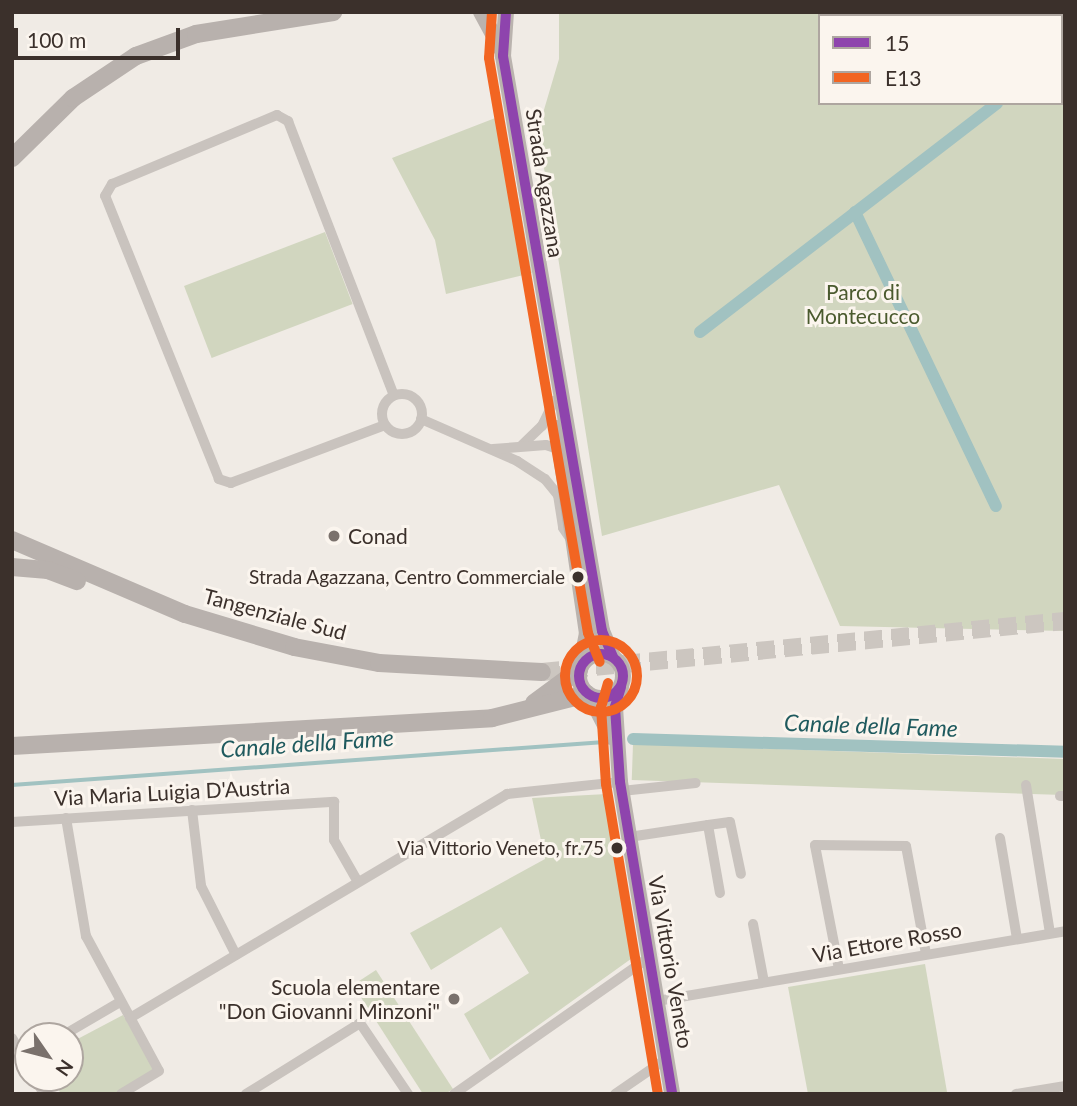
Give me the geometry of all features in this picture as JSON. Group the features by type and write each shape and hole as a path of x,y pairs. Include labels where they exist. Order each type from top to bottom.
{"main road":[{"path":"12,158 73,98 136,56 195,34 333,12"},
{"path":"481,12 501,49"},
{"path":"501,49 506,12"},
{"name":"Strada Agazzana","path":"501,49 547,325"},
{"path":"547,325 560,449 587,633 580,668 580,685 612,724"},
{"path":"547,325 601,631 624,674 612,724"},
{"path":"12,533 65,564"},
{"name":"Tangenziale Sud","path":"12,540 185,614 294,647 379,663 541,672"},
{"path":"12,567 48,570 111,595 185,614"},
{"path":"524,710 599,653 613,657"},
{"path":"12,746 458,721 524,710 588,695 610,697 621,687"},
{"name":"Via Vittorio Veneto","path":"612,724 672,1094"}],"street":[{"path":"385,425 384,405 394,396 412,396 421,406 421,419 405,433 385,425 231,483 219,479 105,196 112,184 277,115 288,121 394,396"},
{"path":"516,449 542,426 554,401"},
{"path":"421,419 477,446 517,461 545,479 558,495 564,528 573,542"},
{"path":"477,446 516,449 546,445 560,449 566,455 589,555"},
{"path":"130,1018 508,794 696,783"},
{"path":"1026,785 1050,933"},
{"name":"Via Maria Luigia D'Austria","path":"12,821 334,802 334,840 358,882"},
{"path":"192,810 201,886 236,955"},
{"path":"66,818 86,936 159,1071 121,1094"},
{"path":"629,836 730,822 741,874"},
{"path":"708,825 720,893"},
{"path":"1000,838 1017,939"},
{"path":"839,970 815,845 906,846 926,954"},
{"path":"753,924 764,982"},
{"name":"Via Ettore Rosso","path":"657,1001 1065,931"},
{"path":"454,1094 650,957"},
{"path":"84,1023 120,1002"},
{"path":"246,1094 360,1023 408,1094"},
{"path":"615,1094 666,1059"},
{"path":"1016,1094 1065,1086"}],"green space":[{"name":"Parco di Montecucco","path":"559,12 926,12 818,14 818,105 1063,105 1065,25 1065,631 840,626 779,485 602,536 538,130 559,59"},
{"path":"503,115 532,273 446,294 435,240 392,158"},
{"path":"325,232 353,304 212,358 184,286"},
{"path":"633,744 1065,759 1063,795 632,780"},
{"path":"607,794 635,956 490,1060 464,1014 529,973 501,927 431,970 410,933 545,859 532,798"},
{"path":"925,964 947,1092 808,1094 788,987"},
{"path":"376,970 453,1089 445,1094 423,1094 353,985"},
{"path":"123,1015 155,1069 115,1094 61,1094 60,1092 84,1092 84,1036"}],"waterway":[{"path":"700,332 994,105"},
{"path":"855,212 996,506"},
{"name":"Canale della Fame","path":"633,739 1065,752"},
{"name":"Canale della Fame","path":"12,785 604,742"}],"tunnel":[{"path":"542,672 1065,621"}],"transit line":[{"name":"E13","path":"492,12 489,58 588,633 600,662"},
{"name":"15","path":"506,12 503,56 602,631 613,657"},
{"name":"E13","path":"608,640 627,650 635,662 637,676 635,690 627,702 615,710 594,712 575,702 567,690 565,669 575,650 587,642 608,640"},
{"name":"15","path":"601,654 610,655 617,660 622,667 623,676 622,685 617,692 610,697 601,698 592,697 585,692 580,685 579,676 580,667 585,660 592,655 601,654"},
{"name":"E13","path":"608,683 601,707 606,784 658,1094"},
{"name":"15","path":"621,687 615,707 620,782 672,1094"}],"place":[{"name":"Conad","path":"334,536"},
{"name":"Strada Agazzana, Centro Commerciale","path":"578,577"},
{"name":"Via Vittorio Veneto, fr.75","path":"617,848"},
{"name":"Scuola elementare \"Don Giovanni Minzoni\"","path":"454,999"}]}
